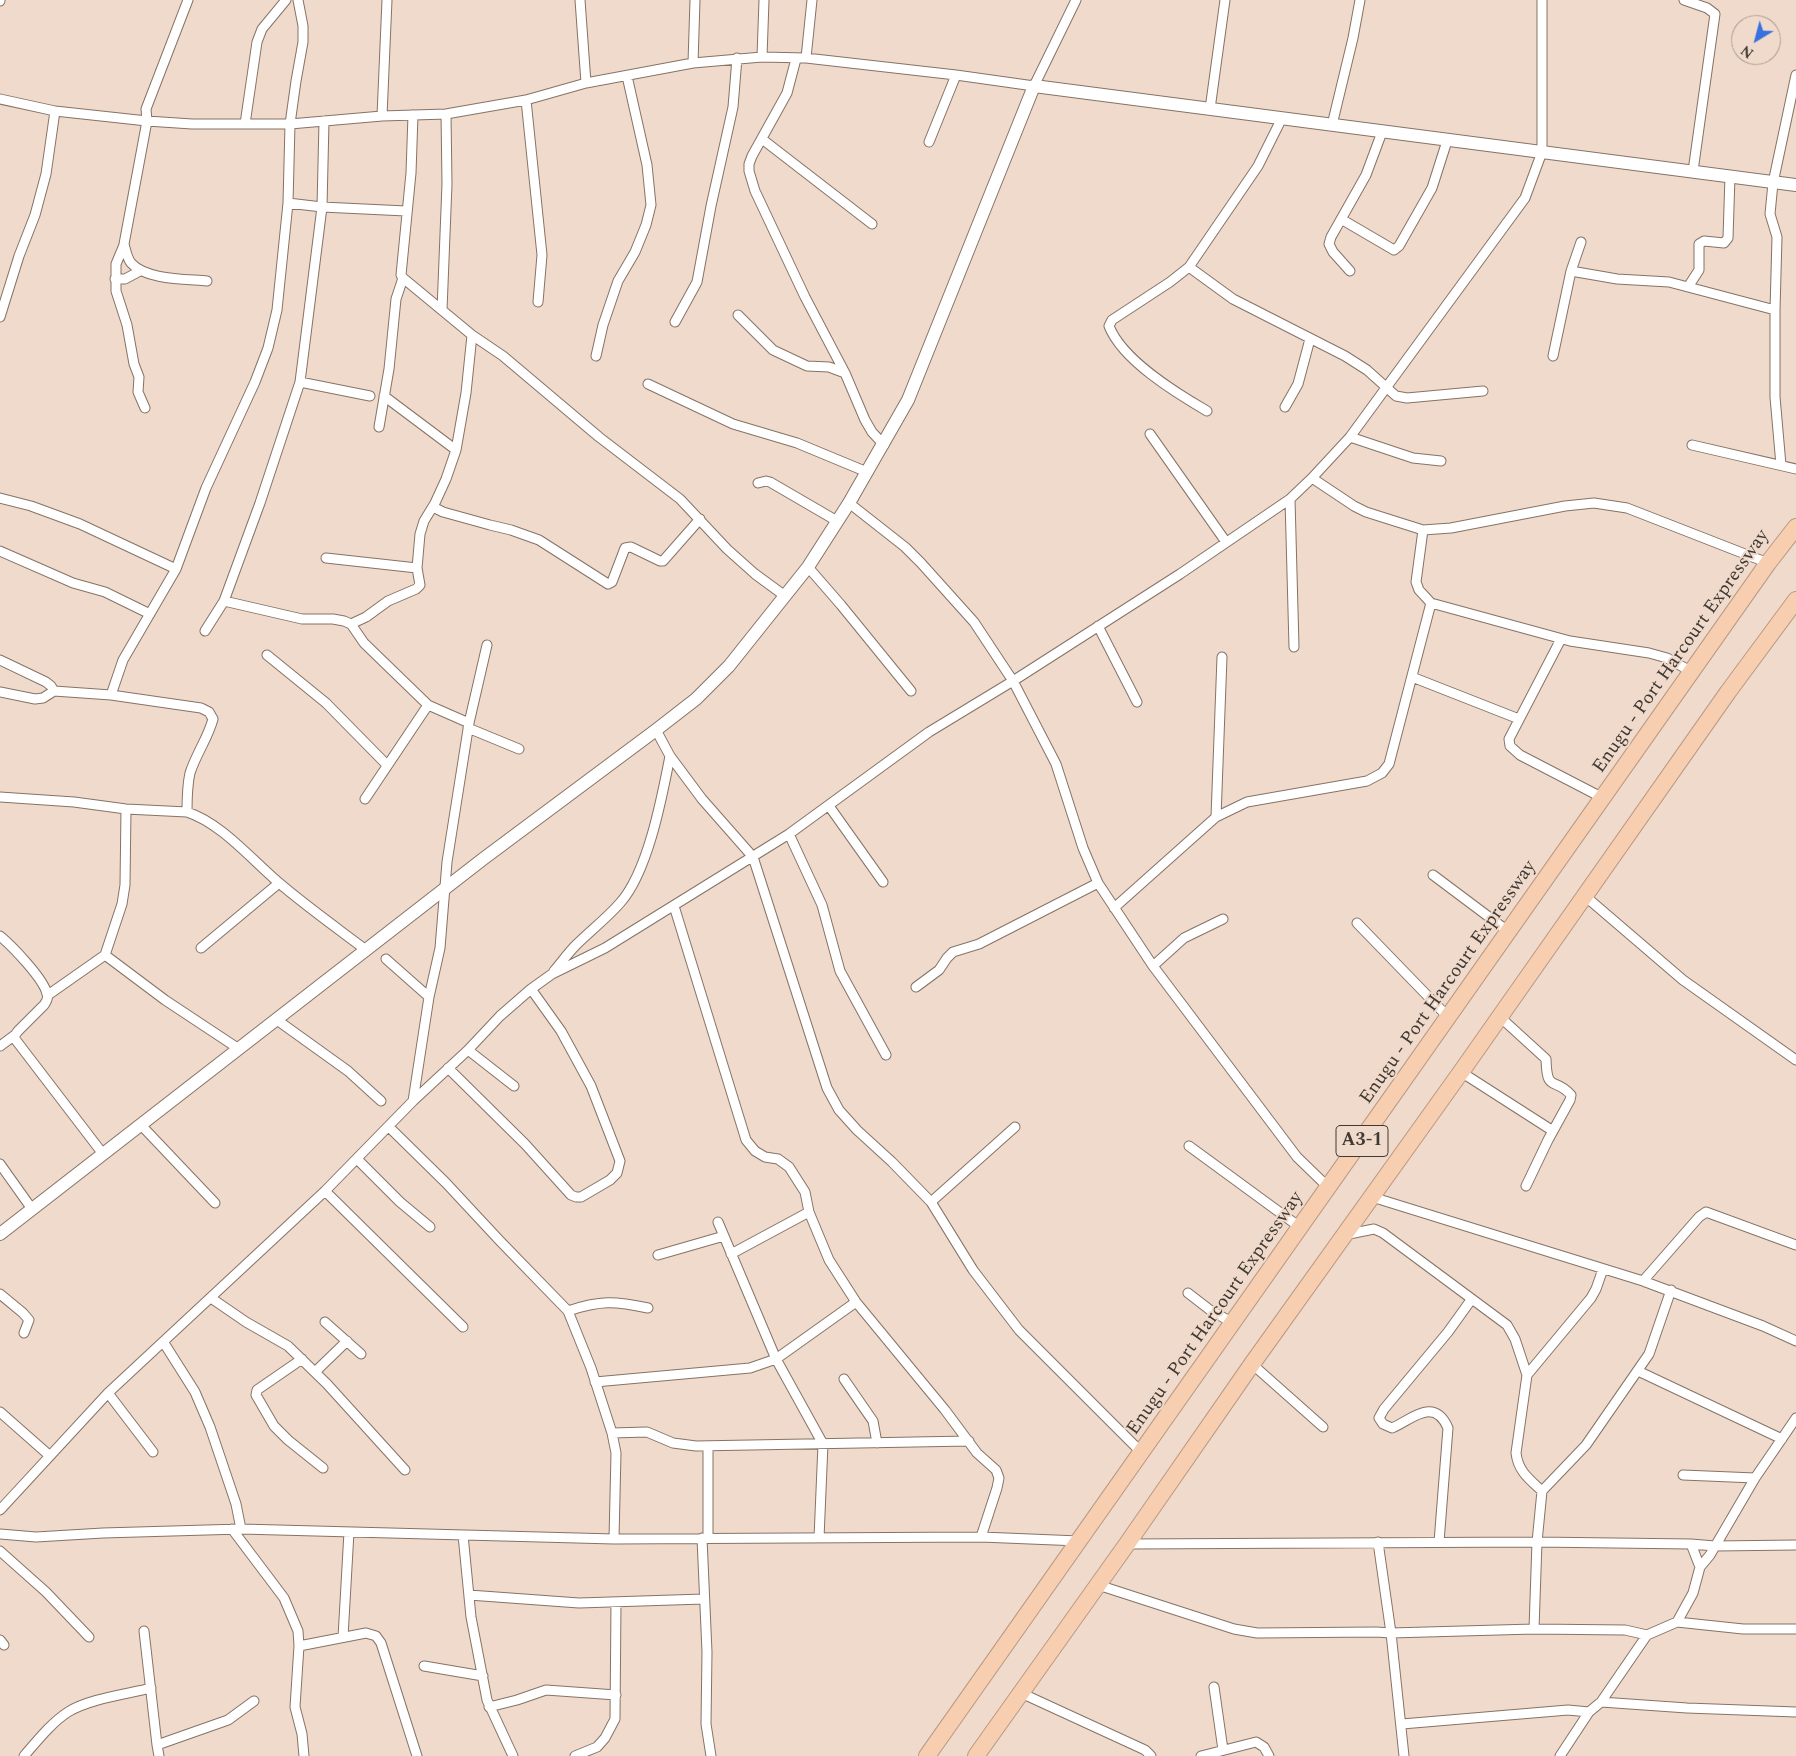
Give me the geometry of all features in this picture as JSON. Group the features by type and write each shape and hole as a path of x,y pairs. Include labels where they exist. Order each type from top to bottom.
{"highway":[{"name":"Enugu - Port Harcourt Expressway","path":"928,1756 1768,563 1796,527"},
{"name":"A3-1","path":"976,1756 1128,1544 1252,1364 1500,1017 1728,692 1796,600"}],"main road":[{"path":"0,1234 579,786 696,699 729,666 808,567 884,445 908,400 1034,86 1796,185"}],"street":[{"path":"144,408 139,396 139,377 127,325 116,291 116,264 124,244 150,98 188,0"},
{"path":"245,124 257,42 262,29 286,0"},
{"path":"111,695 123,660 176,570 206,488 255,382 268,348 277,310 288,203 290,124 303,42 303,26 298,0"},
{"path":"382,116 387,0"},
{"path":"580,0 586,83"},
{"path":"693,63 695,0"},
{"path":"762,57 764,0"},
{"path":"806,58 812,0"},
{"path":"0,98 55,111 147,121 192,124 290,124 382,116 446,114 526,100 586,83 693,63 762,57 806,58 1034,86 1076,0"},
{"path":"1210,109 1225,0"},
{"path":"1332,125 1360,0"},
{"path":"0,1510 108,1393 164,1343 325,1191 413,1101 468,1050 500,1016 531,989 552,974 605,948 789,834 929,732 1013,681 1180,574 1290,499 1312,478 1350,437 1525,198 1542,152 1542,0"},
{"path":"1684,0 1707,8 1716,14 1693,171"},
{"path":"675,322 697,282 711,206 733,107 737,58"},
{"path":"796,58 787,93 749,164 749,171 756,191 805,297 845,373 865,420 872,432 884,445"},
{"path":"928,142 956,75"},
{"path":"1781,465 1775,397 1777,237 1770,214 1773,183 1796,75"},
{"path":"596,356 603,325 618,282 635,252 646,226 651,205 647,165 627,76"},
{"path":"526,100 542,255 538,302"},
{"path":"0,317 19,256 35,215 46,174 55,111"},
{"path":"442,310 447,184 446,114"},
{"path":"414,115 411,173 401,275 403,278 472,335 504,356 599,437 680,499 727,549 755,574 785,596"},
{"path":"1207,411 1151,374 1128,352 1109,326 1112,320 1170,282 1189,267 1258,166 1282,118"},
{"path":"205,631 224,601 260,503 300,382 322,207 324,121"},
{"path":"1350,272 1333,252 1329,244 1331,236 1366,175 1382,132"},
{"path":"762,139 872,224"},
{"path":"1341,219 1394,250 1399,246 1432,188 1447,141"},
{"path":"1688,287 1699,270 1699,244 1704,241 1724,243 1728,238 1730,176"},
{"path":"288,203 322,207 406,211"},
{"path":"1553,356 1571,271 1582,242"},
{"path":"124,244 128,259 140,271 155,276 207,281"},
{"path":"1189,267 1245,306 1345,356 1367,370 1396,396 1407,398 1483,391"},
{"path":"115,279 126,279 140,271"},
{"path":"1571,271 1617,279 1669,282 1775,310"},
{"path":"378,427 389,369 396,299 403,278"},
{"path":"738,315 773,350 808,366 829,367 845,373"},
{"path":"351,624 366,618 388,601 416,589 420,582 417,568 420,534 424,521 446,479 456,450 466,393 472,335"},
{"path":"1285,407 1298,384 1310,339"},
{"path":"829,367 834,353"},
{"path":"300,382 370,396"},
{"path":"648,384 732,424 797,442 867,472"},
{"path":"384,396 456,450"},
{"path":"1150,434 1226,542"},
{"path":"1350,437 1413,458 1441,462"},
{"path":"1692,445 1796,469"},
{"path":"1312,478 1366,512 1423,530 1451,528 1566,506 1594,503 1627,508 1768,563"},
{"path":"758,483 770,482 837,521"},
{"path":"0,498 31,506 80,524 176,570"},
{"path":"1290,499 1294,647"},
{"path":"849,503 905,547 922,563 974,622 1013,681 1056,764 1083,848 1098,883 1153,966 1297,1157 1329,1188"},
{"path":"433,507 443,512 511,530 539,540 608,584 612,582 626,548 631,547 660,562 663,561 700,519"},
{"path":"1423,530 1416,582 1419,590 1431,603 1561,639 1649,653 1667,658 1692,672"},
{"path":"0,551 73,583 104,592 150,614"},
{"path":"326,558 417,568"},
{"path":"808,567 842,605 911,691"},
{"path":"224,601 302,619 333,619 351,624 364,643 428,705 519,749"},
{"path":"1114,908 1216,817 1247,802 1367,781 1382,773 1389,764 1431,603"},
{"path":"1098,626 1137,702"},
{"path":"1561,639 1509,739 1510,746 1515,752 1603,798"},
{"path":"413,1101 429,997 440,948 444,890 452,824 468,726 487,645"},
{"path":"267,655 326,703 387,765"},
{"path":"1216,817 1222,657"},
{"path":"0,660 46,682 54,691"},
{"path":"1412,677 1519,719"},
{"path":"0,692 34,699 43,698 54,691 111,695 202,708 210,712 213,719 211,727 190,772 186,812"},
{"path":"365,799 428,705"},
{"path":"656,730 670,756 702,798 753,857 827,1088 839,1110 931,1202 972,1270 1019,1330 1142,1453"},
{"path":"552,974 575,946 621,903 633,884 658,811 670,756"},
{"path":"0,797 74,802 126,809 186,812 195,815 225,835 279,883 366,950"},
{"path":"829,806 883,882"},
{"path":"0,1046 44,1005 48,995 105,955 122,904 125,885 126,809"},
{"path":"789,834 822,905 840,971 886,1055"},
{"path":"1433,875 1509,932"},
{"path":"201,948 279,883"},
{"path":"916,987 939,970 953,952 979,944 1098,883"},
{"path":"1585,896 1683,980 1796,1060"},
{"path":"674,906 746,1140 755,1152 764,1157 778,1159 789,1167 805,1192 809,1212 829,1260 856,1302 945,1410 977,1453 996,1470 999,1478 981,1537"},
{"path":"1153,966 1184,938 1223,919"},
{"path":"1358,923 1449,1018"},
{"path":"0,936 40,981 48,995"},
{"path":"105,955 165,1000 239,1049"},
{"path":"386,959 429,997"},
{"path":"448,1068 524,1144 571,1195 581,1197 610,1180 617,1173 620,1161 591,1086 561,1031 531,989"},
{"path":"1500,1017 1546,1059 1548,1079 1571,1095 1526,1186"},
{"path":"277,1020 348,1071 381,1101"},
{"path":"14,1035 17,1043 103,1154"},
{"path":"468,1050 514,1086"},
{"path":"1461,1072 1553,1131"},
{"path":"141,1125 215,1203"},
{"path":"389,1127 446,1183 568,1311 612,1433 616,1453 614,1539"},
{"path":"931,1202 1015,1128"},
{"path":"1189,1146 1301,1228"},
{"path":"357,1160 400,1202 430,1227"},
{"path":"0,1164 32,1209"},
{"path":"325,1191 464,1327"},
{"path":"1372,1196 1643,1280 1763,1326 1796,1342"},
{"path":"732,1254 809,1212"},
{"path":"1643,1280 1699,1217 1706,1212 1796,1245"},
{"path":"718,1222 776,1360 823,1444 819,1538"},
{"path":"1344,1235 1374,1228 1383,1232 1471,1300 1507,1325 1515,1339 1527,1375 1516,1453 1518,1464 1524,1475 1542,1491"},
{"path":"658,1255 724,1236"},
{"path":"1527,1375 1590,1298 1604,1269"},
{"path":"1534,1629 1537,1542 1542,1491 1586,1445 1649,1354 1671,1290"},
{"path":"1188,1293 1210,1310 1233,1323"},
{"path":"0,1294 29,1320 24,1333"},
{"path":"211,1298 246,1322 288,1346 315,1372 405,1470"},
{"path":"1439,1542 1448,1428 1444,1419 1435,1413 1423,1412 1392,1428 1383,1424 1379,1418 1384,1409 1448,1332 1471,1300"},
{"path":"568,1311 590,1303 607,1302 625,1303 648,1308"},
{"path":"595,1382 736,1371 750,1368 776,1360 856,1302"},
{"path":"326,1322 361,1354"},
{"path":"315,1372 347,1341"},
{"path":"164,1343 195,1392 210,1427 236,1504 237,1529 284,1598 298,1631 299,1646 295,1707 302,1734 304,1756"},
{"path":"302,1359 257,1390 256,1395 274,1426 288,1440 323,1468"},
{"path":"1252,1364 1323,1427"},
{"path":"1638,1371 1782,1440"},
{"path":"844,1379 873,1421 877,1443"},
{"path":"108,1393 153,1452"},
{"path":"0,1412 50,1456"},
{"path":"1677,1622 1693,1593 1700,1567 1710,1556 1755,1478 1796,1418"},
{"path":"612,1433 647,1432 683,1445 708,1446 968,1442"},
{"path":"708,1446 704,1599 707,1652 706,1724 711,1756"},
{"path":"1682,1475 1755,1478"},
{"path":"0,1534 36,1537 237,1529 614,1539 981,1537 1079,1541"},
{"path":"343,1637 349,1532"},
{"path":"464,1535 471,1617 482,1676 489,1707 513,1756"},
{"path":"1378,1542 1391,1633 1404,1756"},
{"path":"1128,1544 1378,1542 1537,1542 1715,1546 1796,1544"},
{"path":"1691,1544 1700,1567"},
{"path":"0,1551 46,1592 89,1637"},
{"path":"1098,1585 1234,1629 1257,1633 1391,1633 1534,1629 1625,1630 1647,1635"},
{"path":"469,1595 579,1603 704,1599"},
{"path":"575,1756 597,1747 605,1738 615,1719 616,1602"},
{"path":"1560,1756 1589,1712 1601,1702 1647,1635 1677,1622 1742,1629 1796,1630"},
{"path":"144,1630 157,1745 160,1756"},
{"path":"299,1646 343,1637 372,1634 376,1636 380,1643 417,1756"},
{"path":"424,1666 482,1676"},
{"path":"1214,1686 1223,1750"},
{"path":"24,1756 51,1726 68,1712 94,1702 151,1688"},
{"path":"489,1707 546,1690 616,1695"},
{"path":"1021,1694 1145,1750 1151,1756"},
{"path":"157,1745 228,1720 254,1700"},
{"path":"1601,1702 1687,1708 1796,1712"},
{"path":"1402,1724 1568,1710 1589,1712"},
{"path":"1201,1756 1256,1742 1264,1746 1269,1756"}]}
